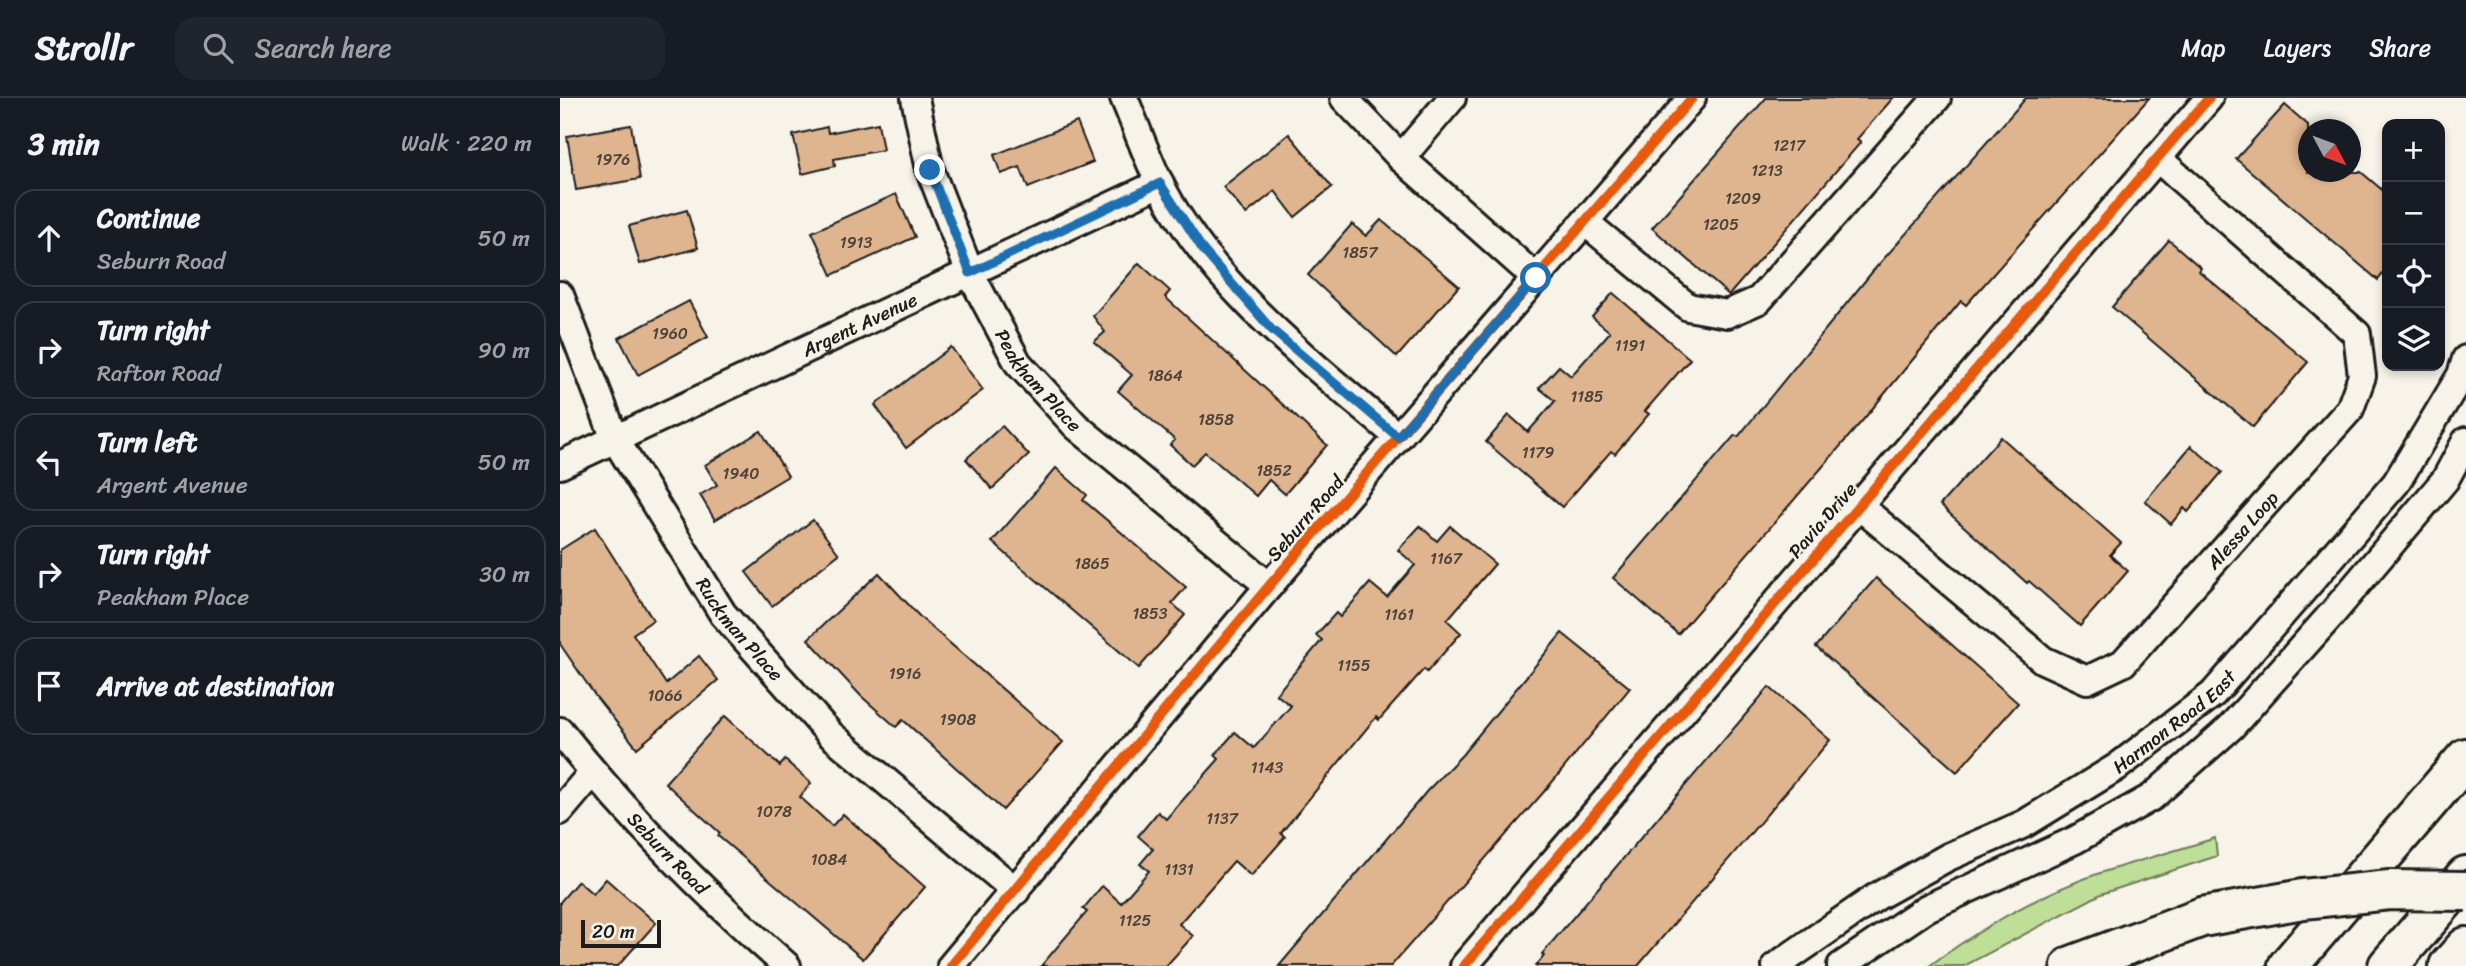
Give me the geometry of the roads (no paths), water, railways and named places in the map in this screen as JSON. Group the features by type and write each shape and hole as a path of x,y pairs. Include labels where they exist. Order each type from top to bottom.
{"highway":[{"path":"2288,966 2466,758"},
{"path":"2388,966 2466,876"},
{"path":"2071,966 2202,917 2303,899 2390,890 2466,891"},
{"path":"2449,966 2466,947"}],"street":[{"name":"Peakham Place","path":"915,98 930,170 970,273 1018,363 1076,426 1269,586"},
{"path":"1124,98 1160,183 1203,250 1271,329 1398,437"},
{"path":"1344,98 1401,158 1536,278"},
{"path":"1401,158 1452,98"},
{"name":"Seburn Road","path":"951,966 1269,586 1692,98"},
{"path":"1585,222 1688,307 1727,314 1759,300 1937,98"},
{"name":"Pavia Drive","path":"1464,966 2209,98"},
{"name":"Alessa Loop","path":"1858,505 2043,660 2087,680 2123,663 2350,409 2362,376 2357,334 2157,158"},
{"name":"Argent Avenue","path":"560,465 1160,183"},
{"name":"Ruckman Place","path":"560,295 615,439 732,624 830,734 1016,891"},
{"name":"Harmon Road East","path":"1776,966 1877,897 1948,857 2024,824 2117,767 2213,694 2396,483 2460,375 2466,359"},
{"name":"Harmon Road East","path":"1840,966 1927,908 2075,840 2152,797 2231,727 2331,615 2445,480 2466,441"},
{"name":"Seburn Road","path":"560,731 593,772 707,895 787,966"},
{"path":"560,811 593,772"}]}
